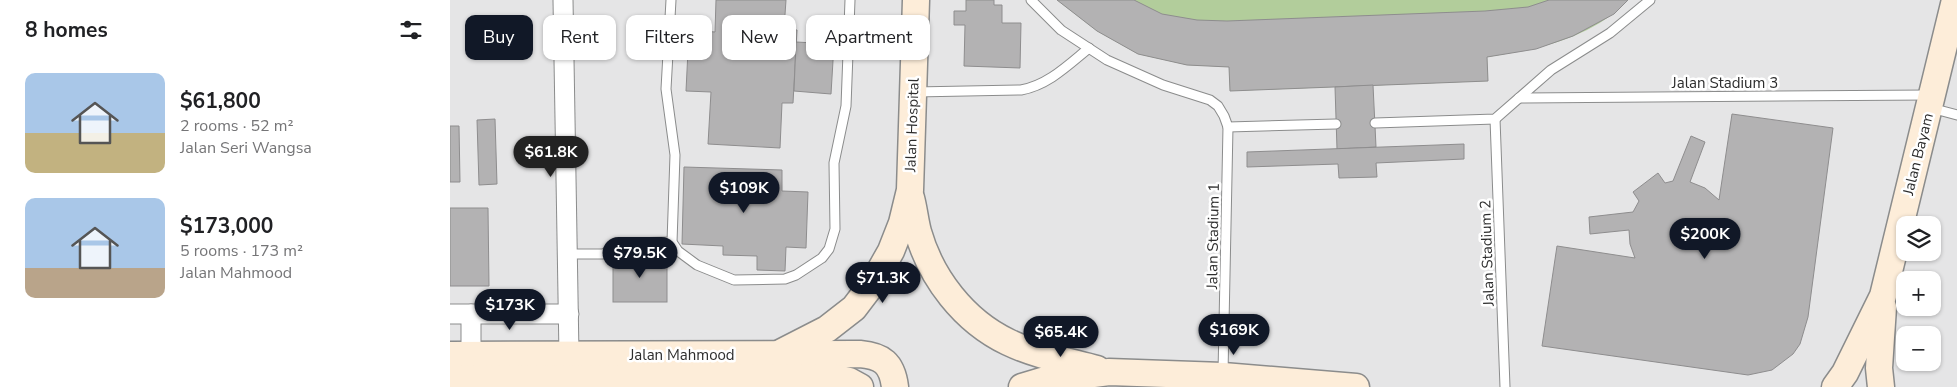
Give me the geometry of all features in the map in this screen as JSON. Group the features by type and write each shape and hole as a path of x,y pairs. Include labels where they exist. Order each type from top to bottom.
{"main road":[{"name":"Jalan Hospital","path":"776,354 827,330 854,308 873,283 891,251 902,224 910,190 916,0"},
{"name":"Jalan Bayam","path":"1835,387 1845,373 1883,296 1955,0"},
{"name":"Jalan Hospital","path":"910,190 919,233 932,265 950,295 976,322 1008,342 1048,356 1109,372"},
{"path":"1882,387 1879,368 1883,296"},
{"name":"Jalan Mahmood","path":"457,371 570,355 872,355 882,359 890,368 894,387"},
{"name":"Jalan Mahmood","path":"457,371 631,383 755,382 831,378 849,381 860,387"},
{"path":"1022,387 1042,381 1109,372 1223,376 1356,387"}],"street":[{"path":"563,0 570,355"},
{"path":"450,314 569,314"},
{"path":"457,371 471,314"}],"lane":[{"path":"671,0 666,89 674,155 672,242 678,251 692,262 734,280 785,279 803,271 822,258 829,249 835,229 834,163 846,106 850,0"},
{"path":"1032,0 1061,30 1136,75 1210,100 1221,111 1228,127 1336,124"},
{"path":"1375,122 1495,119 1551,70 1610,33 1650,0"},
{"path":"913,92 1020,90 1034,88 1047,82 1089,48"},
{"name":"Jalan Stadium 3","path":"1519,98 1931,101 1957,115"},
{"name":"Jalan Stadium 2","path":"1495,119 1505,387"},
{"name":"Jalan Stadium 1","path":"1223,376 1228,127"},
{"path":"568,254 603,254 626,243 672,242"}],"green space":[{"path":"1057,0 1628,0 1598,24 1581,33 1544,46 1487,57 1488,81 1230,91 1229,67 1187,65 1138,54 1097,31"}],"building":[{"path":"716,0 786,0 785,15 722,15 722,60 795,60 793,103 782,103 780,148 708,144 711,92 686,91 688,60 712,60 712,32 715,32"},
{"path":"966,0 994,0 994,5 1002,5 1002,23 1021,23 1020,68 964,66 965,25 954,25 954,11 966,11"},
{"path":"1057,0 1134,0 1162,14 1197,20 1227,21 1485,11 1528,7 1549,0 1628,0 1614,14 1573,36 1536,49 1487,57 1488,81 1230,91 1229,67 1187,65 1138,54 1097,31"},
{"path":"796,42 806,43 806,60 833,60 831,94 794,91"},
{"path":"1373,85 1376,147 1337,149 1335,87"},
{"path":"1732,114 1833,128 1808,317 1800,344 1793,354 1772,370 1748,375 1542,346 1557,246 1635,258 1630,244 1629,230 1590,234 1589,217 1633,212 1639,201 1633,192 1658,173 1665,183 1673,181 1691,136 1705,142 1690,182 1705,188 1719,200"},
{"path":"495,119 497,184 479,185 477,120"},
{"path":"450,126 459,126 460,182 450,182"},
{"path":"1464,144 1464,159 1376,163 1377,177 1339,178 1338,164 1247,167 1247,152"},
{"path":"684,167 782,170 782,191 808,192 806,248 786,247 785,271 757,270 757,256 723,255 723,246 682,244"},
{"path":"450,208 488,208 489,286 450,286"},
{"path":"613,256 667,256 667,302 613,302"}]}
